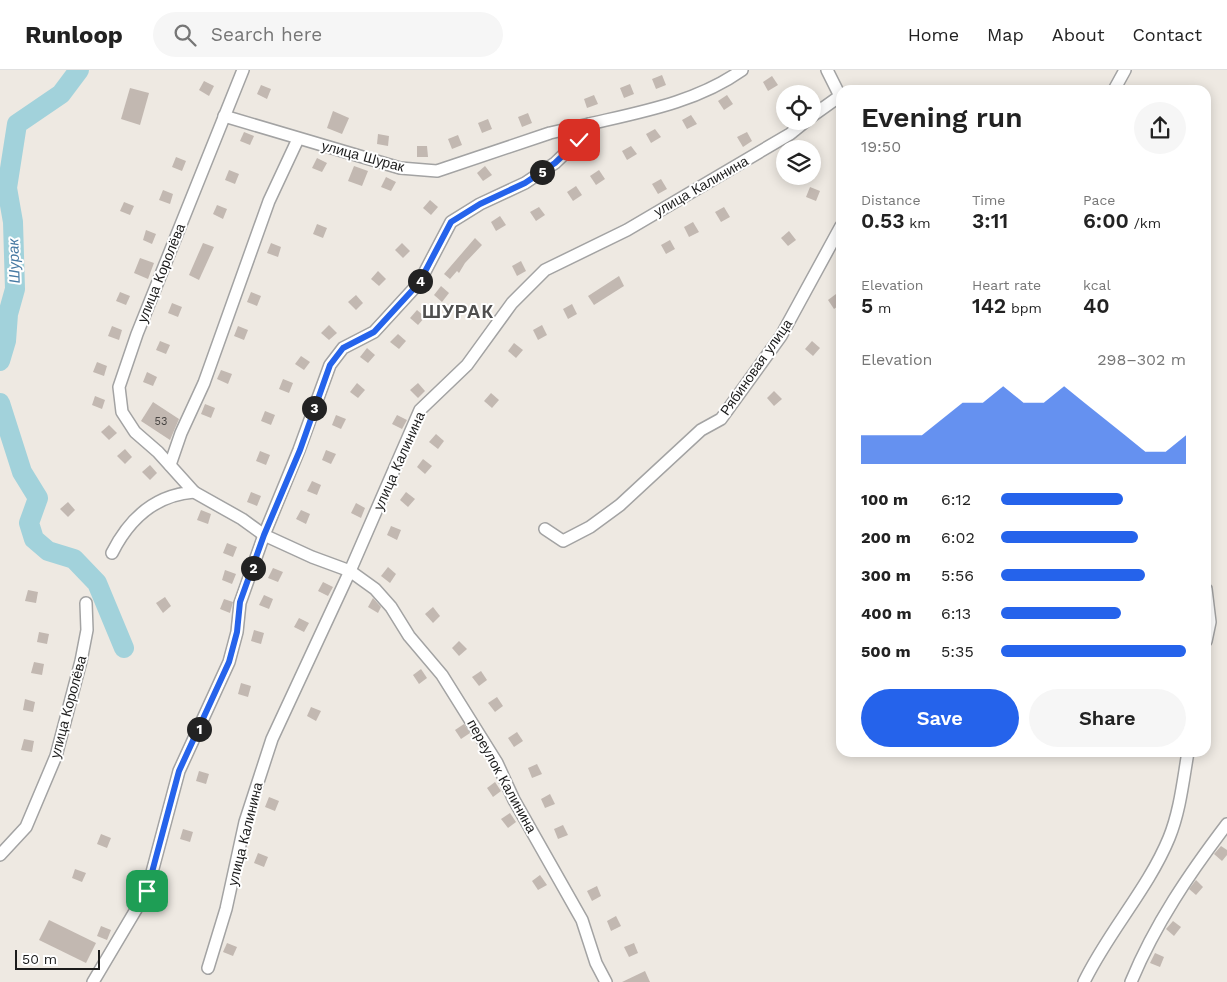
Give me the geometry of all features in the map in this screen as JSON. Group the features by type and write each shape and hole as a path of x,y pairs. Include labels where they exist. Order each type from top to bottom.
{"street":[{"name":"улица Королёва","path":"194,492 170,465 135,432 122,412 120,387 137,334 243,70"},
{"name":"улица Шурак","path":"224,116 400,168 437,171 550,133 669,106 732,77 742,70"},
{"path":"827,70 836,89"},
{"path":"1117,85 1125,70"},
{"path":"821,110 836,100"},
{"path":"93,982 147,891 179,771 229,662 237,632 240,602 264,535 300,450 330,365 343,348 374,332 419,283 451,222 480,204 525,183 555,163 579,140 589,124"},
{"name":"улица Калинина","path":"208,968 226,909 245,822 272,739 350,570 420,410 467,365 512,303 545,270 627,230 795,130"},
{"path":"170,465 181,433 204,384 269,201 298,139"},
{"name":"Рябиновая улица","path":"545,529 563,541 590,527 620,505 701,430 721,419 781,336 836,235"},
{"path":"112,553 120,538 140,512 176,493 194,492 242,519 264,535"},
{"name":"переулок Калинина","path":"264,535 350,570 375,589 391,607 409,636 442,676 497,763 514,800 582,920 596,963 606,982"},
{"name":"улица Королёва","path":"0,855 26,827 56,756 81,661 87,630 86,603"},
{"path":"1084,982 1159,860 1170,837 1177,816 1187,757"},
{"path":"1131,982 1145,949 1188,875 1227,824"}],"building":[{"path":"662,75 666,85 656,89 652,79"},
{"path":"772,76 778,85 768,91 763,82"},
{"path":"204,81 214,86 209,96 199,90"},
{"path":"630,84 634,94 624,98 620,88"},
{"path":"261,85 271,89 267,99 257,94"},
{"path":"130,88 149,93 140,125 121,119"},
{"path":"594,95 598,104 587,108 584,99"},
{"path":"727,95 733,104 724,110 718,101"},
{"path":"333,111 349,118 342,134 327,128"},
{"path":"528,113 532,123 522,127 518,117"},
{"path":"691,115 697,124 687,129 682,120"},
{"path":"488,119 492,129 482,133 478,123"},
{"path":"655,129 661,137 651,143 646,134"},
{"path":"244,132 254,136 250,145 240,141"},
{"path":"747,132 752,141 743,147 737,137"},
{"path":"378,134 389,136 388,146 377,144"},
{"path":"458,135 462,145 452,149 448,139"},
{"path":"417,146 427,146 428,157 417,157"},
{"path":"631,146 637,154 627,160 622,151"},
{"path":"176,157 186,161 182,171 172,167"},
{"path":"317,158 327,163 322,172 312,168"},
{"path":"354,166 368,171 362,186 348,181"},
{"path":"485,166 492,175 483,181 477,173"},
{"path":"229,170 239,174 235,184 225,180"},
{"path":"599,170 605,179 596,185 590,176"},
{"path":"386,177 396,182 391,191 381,187"},
{"path":"661,179 667,189 658,194 652,184"},
{"path":"576,186 582,195 573,201 567,192"},
{"path":"810,187 820,191 816,201 806,197"},
{"path":"163,190 173,194 170,204 159,200"},
{"path":"430,200 438,207 431,215 423,208"},
{"path":"124,202 134,206 130,215 120,211"},
{"path":"217,205 227,209 223,219 213,214"},
{"path":"539,207 545,215 536,221 530,212"},
{"path":"724,207 730,217 721,222 715,212"},
{"path":"500,216 506,225 496,231 491,222"},
{"path":"693,222 699,232 689,237 684,227"},
{"path":"317,224 327,228 323,238 313,234"},
{"path":"146,230 156,234 152,244 143,240"},
{"path":"789,231 796,240 788,246 781,238"},
{"path":"475,238 482,245 465,263 459,273 457,271 450,279 444,274"},
{"path":"670,240 675,249 666,254 661,245"},
{"path":"203,243 214,247 199,280 189,275"},
{"path":"271,243 281,247 278,257 267,253"},
{"path":"402,243 410,251 403,258 395,250"},
{"path":"140,258 154,263 148,279 134,273"},
{"path":"521,261 526,271 517,276 512,266"},
{"path":"378,271 386,279 379,286 371,279"},
{"path":"619,276 624,286 594,305 588,296"},
{"path":"441,286 449,293 442,302 434,295"},
{"path":"120,292 130,296 126,305 116,301"},
{"path":"251,292 261,296 257,306 247,302"},
{"path":"836,294 836,308 834,309 828,300"},
{"path":"356,295 363,303 356,310 348,302"},
{"path":"172,303 182,307 178,317 168,313"},
{"path":"572,304 577,314 568,319 563,309"},
{"path":"417,310 425,317 418,325 410,318"},
{"path":"329,325 337,333 329,340 321,333"},
{"path":"542,325 547,335 538,340 533,330"},
{"path":"112,326 122,330 119,340 108,336"},
{"path":"238,326 248,330 244,340 234,336"},
{"path":"398,334 406,341 399,349 390,342"},
{"path":"160,341 170,345 166,354 156,350"},
{"path":"812,341 820,348 813,356 805,349"},
{"path":"514,343 523,350 516,358 508,351"},
{"path":"367,348 375,355 368,363 360,357"},
{"path":"301,356 310,362 304,370 295,364"},
{"path":"97,362 107,366 104,376 93,372"},
{"path":"221,370 232,374 228,384 217,379"},
{"path":"147,372 157,377 153,386 143,382"},
{"path":"283,379 293,383 289,393 279,389"},
{"path":"357,383 365,390 358,398 350,392"},
{"path":"418,383 425,391 418,398 410,390"},
{"path":"774,391 782,399 774,406 767,398"},
{"path":"491,393 499,400 492,408 484,401"},
{"path":"95,396 105,400 102,409 92,405"},
{"path":"153,402 179,419 170,440 141,421"},
{"path":"205,404 215,408 211,418 201,414"},
{"path":"265,411 275,415 271,425 261,421"},
{"path":"336,415 346,419 341,429 332,425"},
{"path":"397,415 407,420 402,429 392,424"},
{"path":"109,425 117,433 109,440 101,432"},
{"path":"436,434 444,441 438,449 429,442"},
{"path":"125,449 132,457 125,464 117,456"},
{"path":"326,450 336,454 331,464 322,460"},
{"path":"260,451 270,455 266,465 256,461"},
{"path":"423,459 432,466 425,474 417,467"},
{"path":"150,465 157,473 150,480 142,472"},
{"path":"312,481 321,485 317,495 307,491"},
{"path":"251,492 261,496 257,506 247,502"},
{"path":"406,492 415,499 408,507 400,500"},
{"path":"68,502 75,510 68,517 60,509"},
{"path":"356,503 365,508 361,518 351,513"},
{"path":"201,510 211,514 208,524 197,520"},
{"path":"301,510 310,514 306,524 296,519"},
{"path":"391,526 401,530 397,540 387,535"},
{"path":"227,543 237,547 233,557 223,553"},
{"path":"388,567 396,574 390,583 381,576"},
{"path":"273,568 283,572 278,582 268,578"},
{"path":"225,570 236,574 232,584 222,580"},
{"path":"323,582 333,587 328,596 318,591"},
{"path":"28,590 38,592 36,603 25,601"},
{"path":"264,595 273,599 269,609 259,605"},
{"path":"165,597 171,606 163,613 156,603"},
{"path":"373,598 381,607 378,613 368,607"},
{"path":"224,599 233,602 230,613 220,609"},
{"path":"433,607 440,616 433,623 425,614"},
{"path":"299,618 309,623 304,632 294,627"},
{"path":"254,630 264,633 261,644 251,641"},
{"path":"39,632 49,634 47,644 37,642"},
{"path":"459,641 467,649 459,656 452,648"},
{"path":"34,662 44,664 42,675 31,673"},
{"path":"421,669 427,678 419,684 413,675"},
{"path":"481,671 487,680 479,686 472,677"},
{"path":"241,683 251,686 248,697 238,694"},
{"path":"497,697 503,706 495,712 488,703"},
{"path":"25,699 35,702 33,712 23,710"},
{"path":"311,707 321,711 316,721 307,716"},
{"path":"464,724 470,733 461,739 455,730"},
{"path":"517,732 523,741 514,747 508,738"},
{"path":"24,739 34,741 32,752 21,750"},
{"path":"537,764 542,774 532,778 528,768"},
{"path":"199,771 209,774 206,784 196,781"},
{"path":"495,782 501,791 493,797 487,788"},
{"path":"550,794 555,804 545,808 541,799"},
{"path":"269,797 279,801 275,811 265,807"},
{"path":"510,813 516,822 508,828 501,819"},
{"path":"563,825 568,835 558,839 554,829"},
{"path":"183,829 193,832 190,842 180,839"},
{"path":"101,834 111,838 107,848 97,844"},
{"path":"1221,846 1227,850 1227,855 1222,861 1214,854"},
{"path":"258,853 268,857 264,867 254,863"},
{"path":"75,869 86,873 82,882 72,878"},
{"path":"540,875 547,885 538,890 532,881"},
{"path":"1196,880 1203,887 1196,895 1189,889"},
{"path":"597,886 601,896 592,901 587,891"},
{"path":"616,916 621,926 611,931 607,921"},
{"path":"49,920 96,943 86,963 39,940"},
{"path":"1173,921 1181,927 1174,936 1166,929"},
{"path":"101,926 111,930 107,940 97,936"},
{"path":"227,943 237,947 233,956 223,952"},
{"path":"634,943 638,953 629,957 624,947"},
{"path":"1155,953 1164,957 1160,967 1150,963"},
{"path":"645,971 650,982 622,982"}],"waterway":[{"name":"Шурак","path":"0,361 6,341 8,314 15,289 13,222 7,188 17,124 61,94 79,70"},
{"name":"Шурак","path":"0,403 22,472 38,498 29,523 34,539 48,551 74,559 97,583 124,648"}],"district":[{"name":"ШУРАК","path":"458,311"}],"route":[{"path":"147,891 179,771 229,662 237,632 240,602 264,535 300,450 330,365 343,348 374,332 419,283 451,222 480,204 525,183 555,163 579,140"}]}
